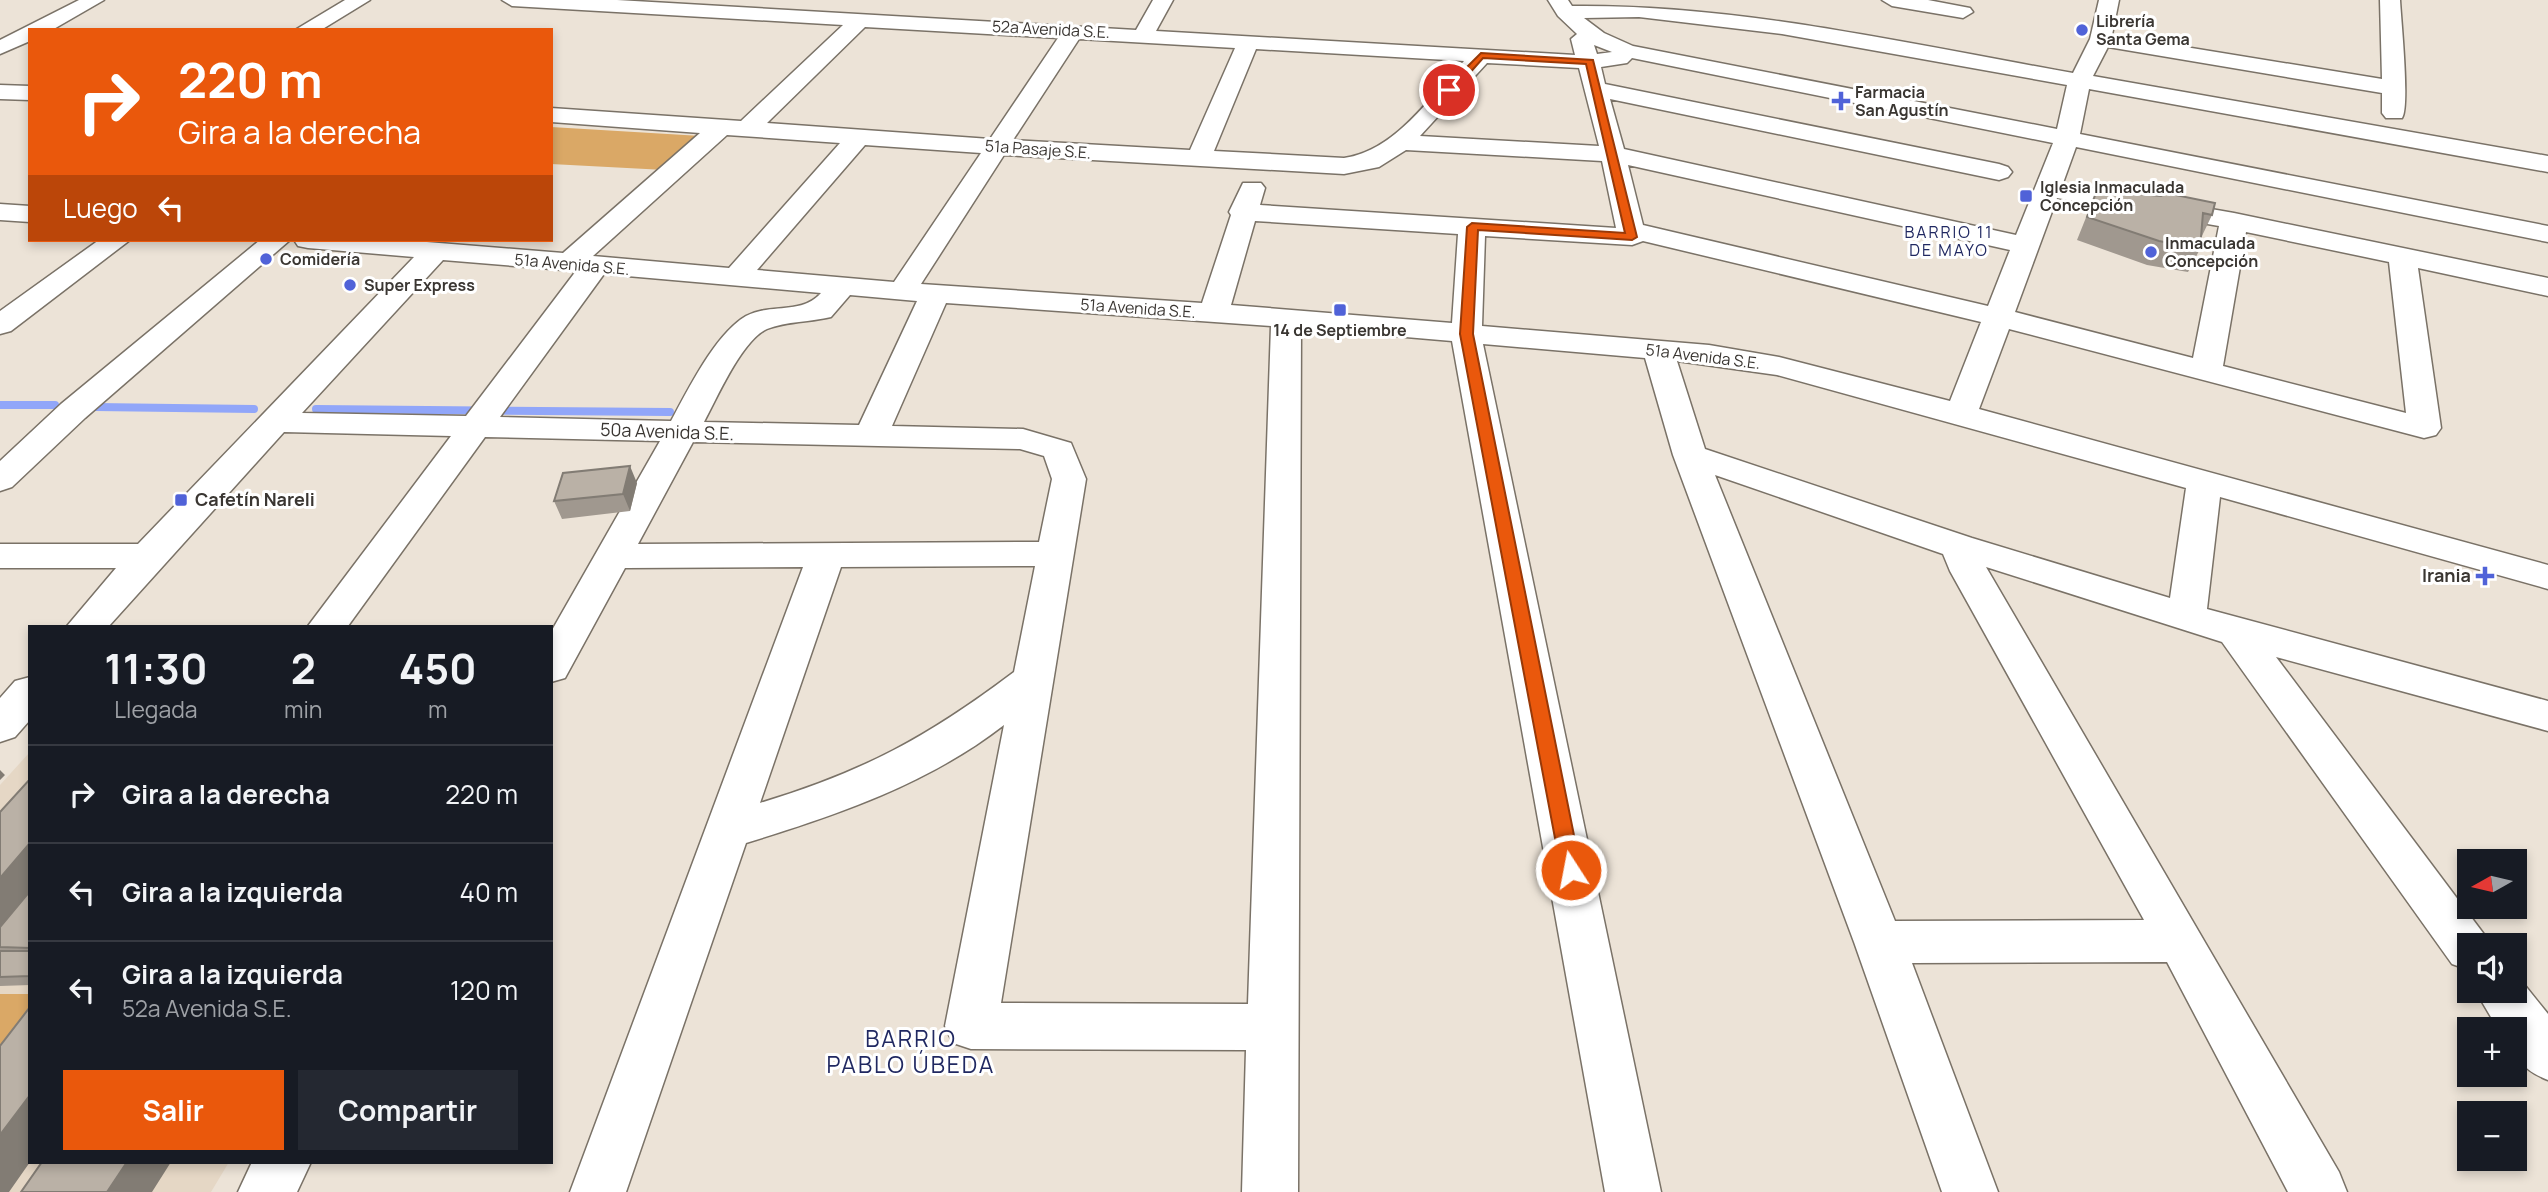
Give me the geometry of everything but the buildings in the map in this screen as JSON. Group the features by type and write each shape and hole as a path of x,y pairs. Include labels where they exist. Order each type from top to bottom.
{"street":[{"path":"40,28 94,0"},
{"path":"309,28 360,0"},
{"name":"52a Avenida S.E.","path":"512,0 861,19 966,16 1018,27 1590,62 1619,58 1628,51"},
{"path":"809,16 825,0"},
{"path":"1144,34 1163,0"},
{"path":"1892,0 1966,6 1937,55"},
{"path":"1961,414 2067,139 2080,80 2101,38 2109,0"},
{"path":"2390,0 2395,138"},
{"path":"1018,27 1034,9"},
{"path":"1567,13 1639,11 1782,28 2548,164"},
{"path":"1567,13 1595,38 1628,51 2548,234"},
{"path":"1242,212 1632,237 1614,153 1590,62 1567,13"},
{"path":"328,625 483,416 582,265 861,19"},
{"path":"902,291 1074,30"},
{"path":"0,48 28,34"},
{"path":"2101,38 2394,88"},
{"path":"1198,160 1249,40"},
{"name":"51a Pasaje S.E.","path":"553,115 1198,160 1344,166 1370,162 1401,142 1481,56"},
{"path":"1596,89 1999,172"},
{"path":"0,92 28,93"},
{"path":"735,278 859,137"},
{"path":"1401,142 1614,153 2025,245"},
{"path":"1214,313 1242,212 1261,163"},
{"path":"2047,188 2234,221 2548,287"},
{"path":"0,212 28,214"},
{"path":"2206,373 2234,221"},
{"path":"1472,227 1466,334 1633,1192"},
{"path":"1630,230 1998,317 2424,428 2402,257"},
{"path":"0,325 113,242"},
{"path":"0,480 73,411 274,242"},
{"name":"51a Avenida S.E.","path":"327,242 735,278 1286,318 1658,349 1779,366 2205,480 2548,577"},
{"path":"88,625 148,556 434,253"},
{"path":"553,663 715,371 746,330 759,321 776,316 821,311 842,286"},
{"path":"870,437 935,294"},
{"path":"1270,1192 1286,318"},
{"path":"1658,349 1690,455 1879,942 1970,1192"},
{"name":"50a Avenida S.E.","path":"273,422 483,416 681,432 1023,439 1059,450 1069,480 1056,554"},
{"path":"1690,455 1959,546 2236,632 2548,716"},
{"path":"2187,617 2205,480"},
{"path":"1959,546 1969,571 2181,941 2319,1192"},
{"path":"613,556 1056,554 971,1026 1272,1027"},
{"path":"0,556 148,556"},
{"path":"598,1192 826,556"},
{"path":"2236,632 2457,933"},
{"path":"730,830 820,804 902,768 974,726 1033,679"},
{"path":"1879,942 2181,941"},
{"path":"2509,1003 2548,1056"},
{"path":"266,1192 282,1164"}],"shaded area":[{"path":"553,127 701,136 665,170 553,164"},
{"path":"28,754 28,1164 228,1164 211,1192 0,1192 0,785"},
{"path":"0,994 28,994 28,1068 0,1105"}],"waterway":[{"path":"0,405 55,405"},
{"path":"95,407 254,409"},
{"path":"316,409 670,412"}],"place":[{"name":"Librería Santa Gema","path":"2082,30"},
{"name":"Farmacia San Agustín","path":"1841,101"},
{"name":"Iglesia Inmaculada Concepción","path":"2026,196"},
{"name":"Inmaculada Concepción","path":"2151,252"},
{"name":"Comidería","path":"266,259"},
{"name":"Super Express","path":"350,285"},
{"name":"14 de Septiembre","path":"1340,310"},
{"name":"Cafetín Nareli","path":"181,500"},
{"name":"Irania","path":"2485,576"}],"district":[{"name":"BARRIO 11 DE MAYO","path":"1949,241"},
{"name":"BARRIO PABLO ÚBEDA","path":"911,1052"}],"route":[{"path":"1449,90 1481,56 1590,62 1614,153 1632,237 1472,227 1466,334 1571,870"}]}
